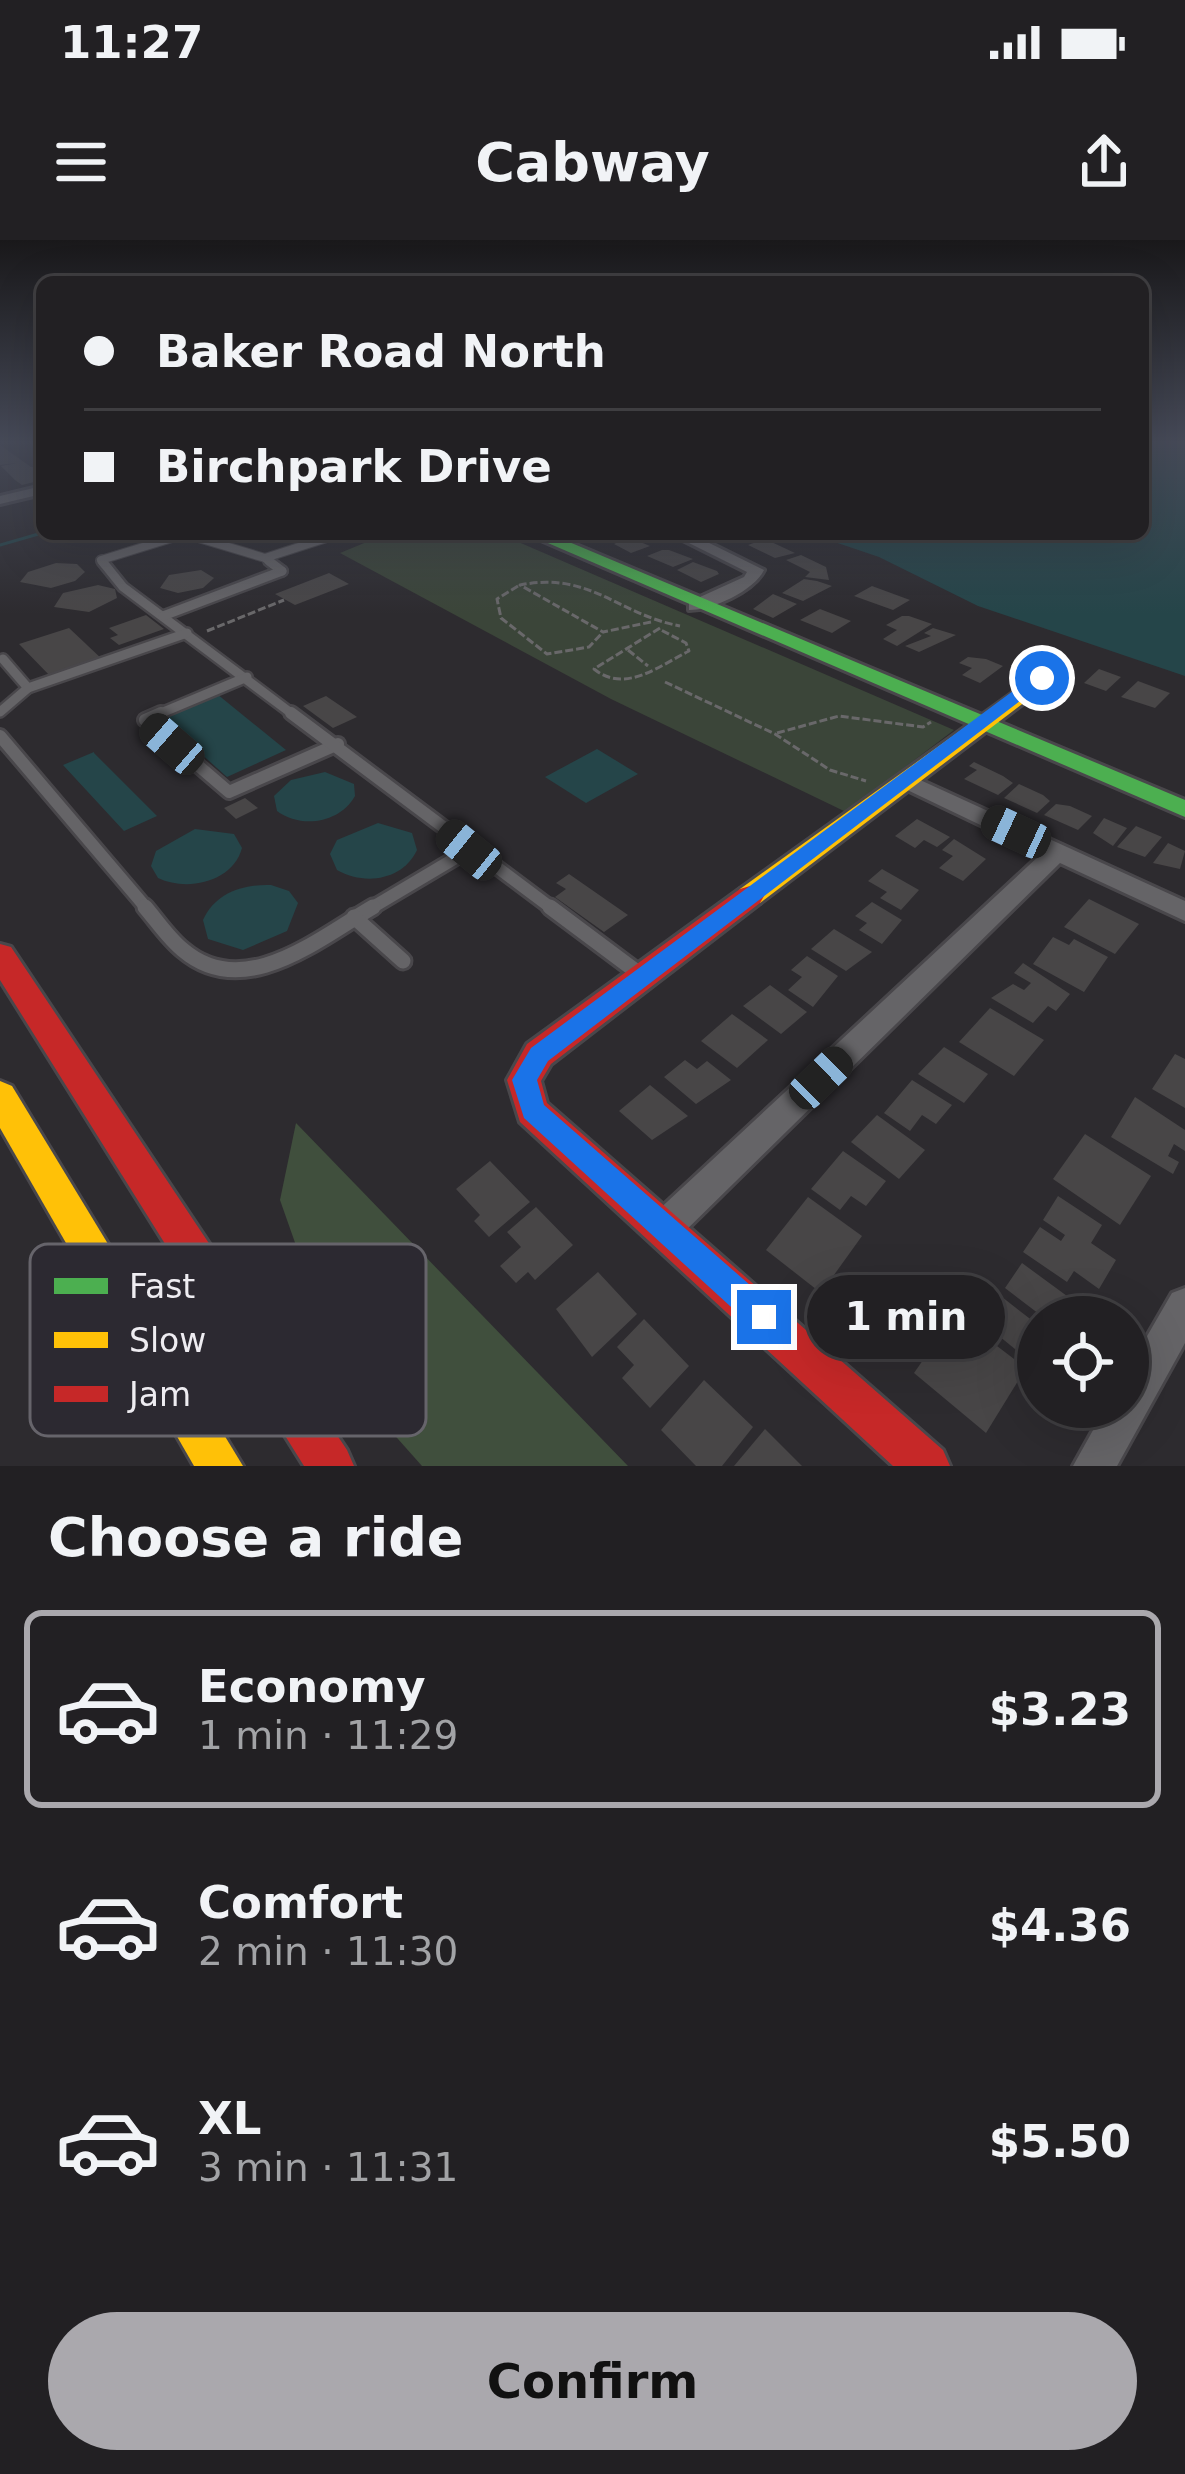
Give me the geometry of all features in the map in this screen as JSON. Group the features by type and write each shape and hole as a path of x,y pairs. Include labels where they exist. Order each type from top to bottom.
{"main road":[{"path":"549,540 642,580 692,612 788,643 1185,809"},
{"path":"927,1466 532,1111 524,1080 539,1054 893,783 1042,678"},
{"path":"0,955 187,1244"},
{"path":"0,1096 88,1244"},
{"path":"202,1436 220,1466"},
{"path":"312,1436 331,1466"}],"street":[{"path":"692,540 756,570 751,580 692,612"},
{"path":"893,783 1185,912"},
{"path":"665,1227 1057,852"},
{"path":"1149,1370 1185,1306"},
{"path":"1094,1466 1116,1428"}],"lane":[{"path":"166,540 101,560 123,586 642,976"},
{"path":"163,616 282,571 265,558 205,540"},
{"path":"265,558 320,540"},
{"path":"0,712 28,688 190,635"},
{"path":"3,659 28,688"},
{"path":"247,677 145,720 229,792 338,744"},
{"path":"0,736 184,952 222,970 268,968 469,850"},
{"path":"354,917 403,961"}],"path":[{"path":"651,622 603,632 589,647 547,654 501,625 497,599 520,585 562,576 631,605 651,622 660,628 690,648 678,659 630,681 604,678 594,669 660,628 692,612"},
{"path":"520,585 603,632"},
{"path":"190,635 284,600"},
{"path":"196,619 212,630"},
{"path":"627,649 652,667"},
{"path":"665,682 776,734 830,770 893,783"},
{"path":"776,734 839,716 923,727 933,720"}],"green space":[{"path":"371,540 514,540 954,730 846,812 611,699 340,553"},
{"path":"296,1123 413,1244 296,1244 280,1200"},
{"path":"426,1257 628,1466 422,1466 395,1436 426,1436"}],"water":[{"path":"1149,499 1185,499 1185,676 978,606 879,557 829,540 1149,540"},
{"path":"217,694 286,750 227,777 160,717"},
{"path":"597,749 638,774 586,803 545,777"},
{"path":"94,752 157,816 124,831 63,765"},
{"path":"325,772 354,784 355,796 340,812 308,821 277,811 274,796 291,780"},
{"path":"378,823 412,833 417,850 411,860 393,874 371,879 337,870 330,854 337,840"},
{"path":"195,829 234,834 242,848 237,860 219,876 195,884 158,878 151,866 156,851"},
{"path":"271,885 289,891 298,903 287,931 243,950 208,939 203,920 222,897 250,886"}],"building":[{"path":"640,540 650,546 631,553 614,544"},
{"path":"767,540 795,553 775,558 748,545"},
{"path":"662,550 693,559 673,567 647,556"},
{"path":"801,555 826,567 829,580 805,577 810,572 786,560"},
{"path":"693,562 719,574 701,582 677,570"},
{"path":"56,563 77,564 85,572 75,581 51,588 20,582 28,572"},
{"path":"201,570 214,578 203,588 178,593 160,588 169,575"},
{"path":"329,573 349,584 295,605 275,594"},
{"path":"804,579 832,586 803,601 782,593"},
{"path":"98,585 115,589 117,598 89,612 54,607 63,593"},
{"path":"872,586 910,600 893,610 854,596"},
{"path":"773,594 797,604 773,618 753,609"},
{"path":"820,609 851,621 832,633 800,620"},
{"path":"146,615 164,629 119,645 110,638 118,635 109,628"},
{"path":"902,616 932,624 897,646 883,639 897,630 886,625"},
{"path":"69,628 104,661 52,678 19,644"},
{"path":"933,628 956,635 919,652 905,646 931,636 924,633"},
{"path":"968,657 1003,666 980,683 962,675 972,668 959,663"},
{"path":"1099,669 1121,677 1106,691 1084,683"},
{"path":"1138,681 1170,693 1155,708 1121,697"},
{"path":"326,696 357,717 333,728 303,706"},
{"path":"974,762 1013,783 998,795 964,779 977,770 969,766"},
{"path":"1019,784 1050,801 1037,813 1004,798"},
{"path":"245,798 258,808 236,819 224,808"},
{"path":"1056,804 1092,816 1078,830 1044,815"},
{"path":"1104,818 1127,828 1113,846 1093,833"},
{"path":"917,819 950,837 937,847 924,840 915,848 895,836"},
{"path":"1136,826 1162,837 1145,857 1117,847"},
{"path":"954,839 986,859 963,881 939,868 953,856 942,850"},
{"path":"1168,843 1185,851 1180,869 1153,863"},
{"path":"882,869 919,890 901,910 880,898 887,892 868,881"},
{"path":"569,874 628,915 604,932 555,897 566,889 556,883"},
{"path":"1089,899 1139,924 1115,954 1064,927"},
{"path":"872,902 902,920 882,944 859,930 867,923 855,916"},
{"path":"834,929 872,952 846,971 811,949"},
{"path":"1053,937 1069,945 1074,939 1108,957 1084,992 1033,964"},
{"path":"807,956 838,976 813,1007 788,990 802,977 791,970"},
{"path":"1023,963 1070,994 1056,1011 1048,1006 1033,1023 991,998 1013,984 1024,990 1031,983 1014,973"},
{"path":"770,985 807,1012 781,1034 743,1006"},
{"path":"990,1008 1044,1040 1014,1076 959,1042"},
{"path":"732,1014 768,1040 737,1068 701,1041"},
{"path":"944,1047 988,1074 964,1103 918,1074"},
{"path":"1175,1054 1185,1059 1185,1108 1152,1089"},
{"path":"685,1060 697,1069 707,1061 731,1080 696,1104 664,1077"},
{"path":"912,1080 952,1105 936,1124 922,1115 910,1131 884,1113"},
{"path":"650,1085 688,1116 652,1140 619,1111"},
{"path":"1135,1097 1185,1130 1185,1151 1174,1144 1168,1156 1179,1162 1173,1174 1111,1137"},
{"path":"877,1115 925,1150 899,1179 851,1142"},
{"path":"1085,1134 1151,1176 1120,1225 1053,1179"},
{"path":"843,1151 886,1181 866,1206 851,1196 840,1210 811,1189"},
{"path":"490,1161 530,1202 489,1237 474,1221 480,1215 456,1189"},
{"path":"1058,1196 1102,1225 1091,1243 1116,1260 1099,1289 1074,1271 1067,1282 1023,1252 1040,1227 1061,1241 1065,1235 1043,1220"},
{"path":"808,1197 862,1236 821,1293 766,1250"},
{"path":"536,1207 573,1245 535,1280 528,1272 516,1283 500,1266 521,1247 507,1232"},
{"path":"1022,1263 1067,1296 1017,1297 1005,1288"},
{"path":"598,1272 637,1314 592,1357 556,1309"},
{"path":"1002,1297 1017,1309 1017,1351 983,1323"},
{"path":"955,1314 1017,1361 1017,1383 986,1433 914,1373"},
{"path":"644,1319 689,1366 650,1408 622,1378 634,1365 617,1347"},
{"path":"704,1380 753,1427 722,1466 696,1466 661,1430"},
{"path":"765,1429 802,1466 734,1466"}],"waterway":[{"path":"0,545 36,535"}],"traffic: fast":[{"path":"549,540 1185,809"}],"traffic: slow":[{"path":"750,896 1042,678"},
{"path":"0,1096 88,1244"},
{"path":"202,1436 220,1466"}],"traffic: jam":[{"path":"750,896 539,1054 524,1080 532,1111 927,1466"},
{"path":"0,955 187,1244"},
{"path":"312,1436 331,1466"}],"route":[{"path":"764,1317 532,1111 524,1080 539,1054 1042,678"}]}
